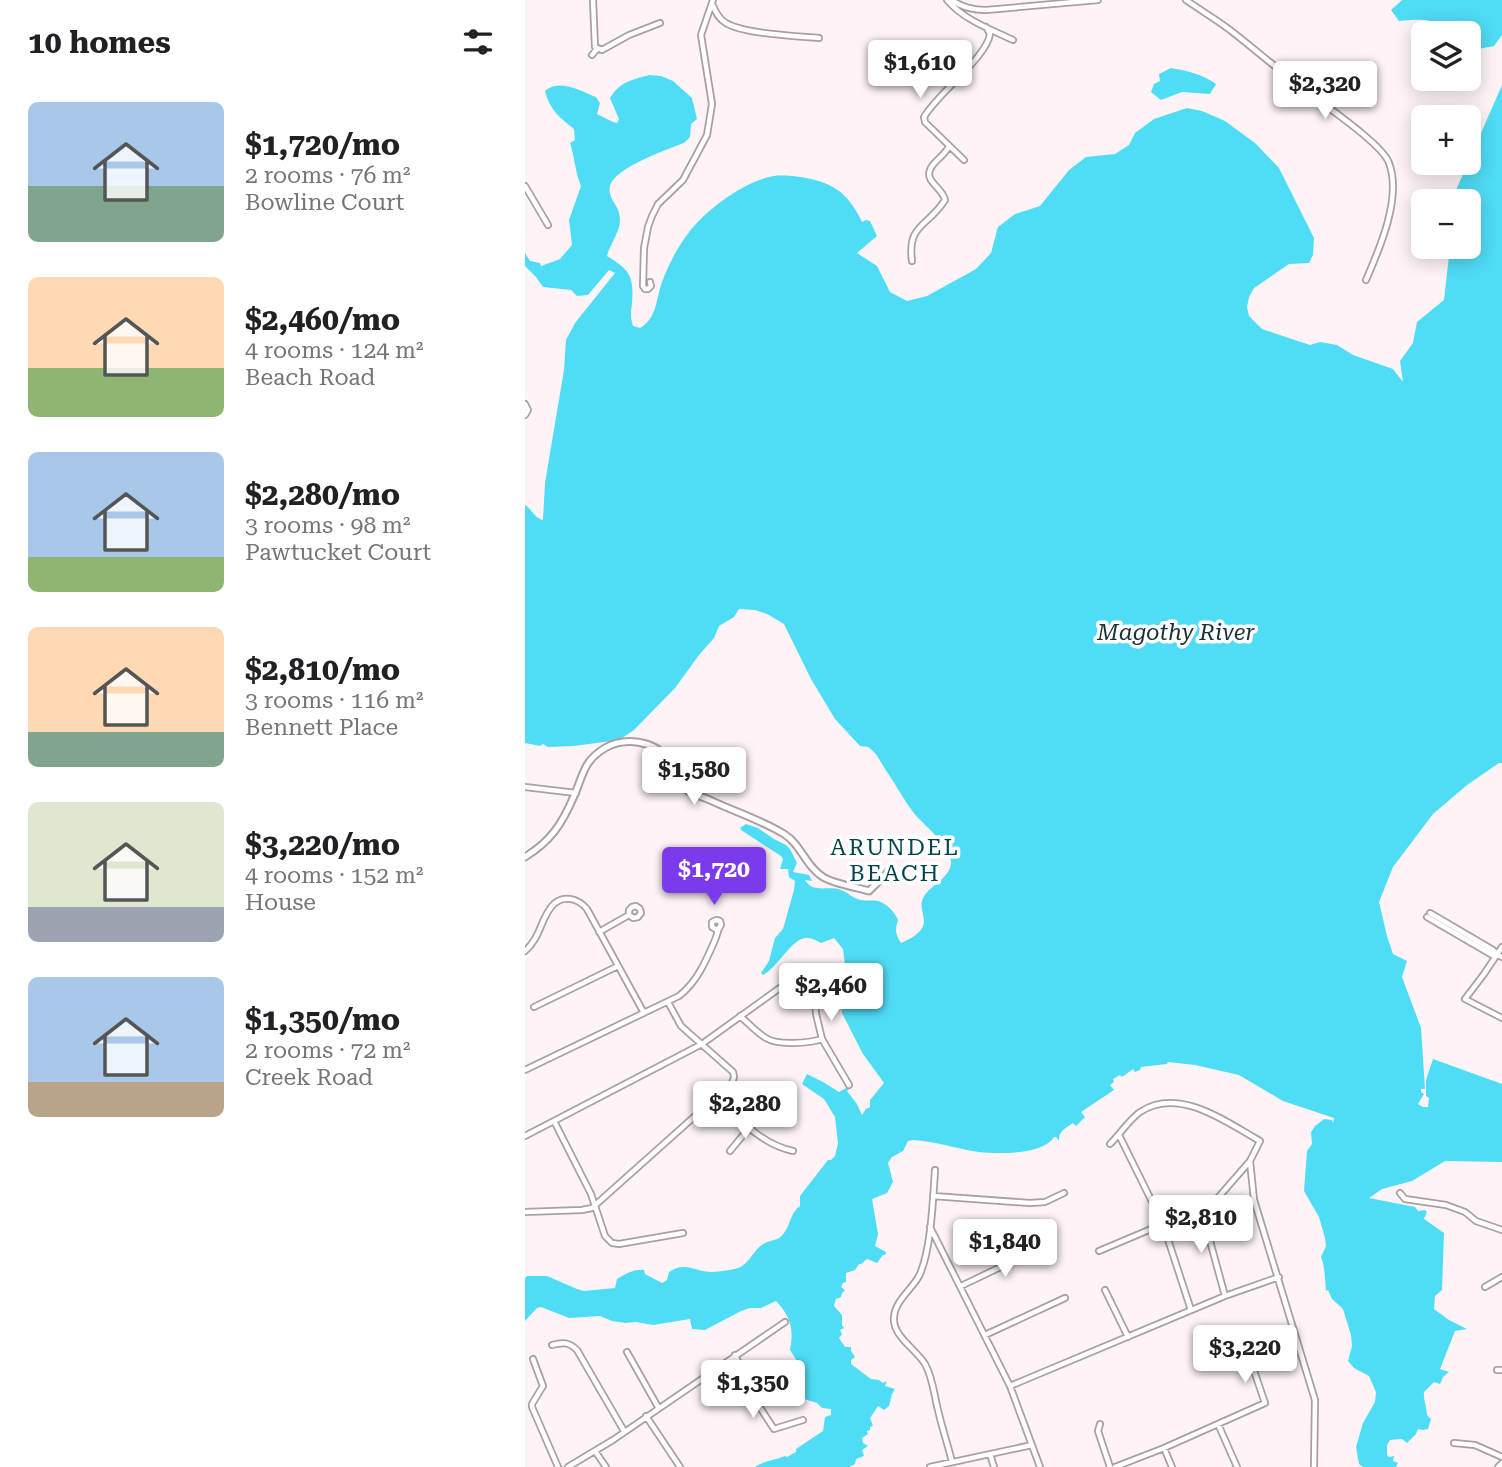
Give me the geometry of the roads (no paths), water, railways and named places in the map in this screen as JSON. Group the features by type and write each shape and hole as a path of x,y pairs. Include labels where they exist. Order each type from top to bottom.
{"street":[{"path":"593,0 597,49"},
{"path":"949,0 972,10 1098,0"},
{"path":"949,0 953,8 967,18 1013,40"},
{"path":"1186,0 1228,29 1385,153 1393,180 1392,208 1366,280"},
{"path":"713,2 718,16 725,23 741,29 819,38"},
{"path":"650,282 651,286 645,289 644,248 652,216 658,204 683,180 707,135 712,104 701,35 713,2"},
{"path":"597,49 602,50 629,34 660,23"},
{"path":"964,160 929,127 924,117 936,100 986,47 991,34 986,27"},
{"path":"592,55 597,49"},
{"path":"912,261 912,237 946,200 942,191 932,182 929,172 949,146"},
{"path":"525,186 548,225"},
{"path":"525,404 528,410 525,415"},
{"path":"525,857 542,846 556,831 576,793 583,772 601,751 618,743 641,743 663,753 685,789 755,818 791,839 824,878 869,891 890,870"},
{"path":"525,786 576,793"},
{"path":"525,951 537,938 552,906 565,899 576,900 584,905 644,1013"},
{"path":"599,932 629,915"},
{"path":"1428,915 1494,956 1500,956"},
{"path":"525,1070 668,1002 685,991 697,978 717,930"},
{"path":"1502,947 1500,956 1465,999 1502,1018"},
{"path":"534,1007 618,966"},
{"path":"525,1136 702,1044 804,973 814,972 816,1014 822,1039 849,1085"},
{"path":"525,1212 592,1208 732,1083 733,1072 681,1026 668,1002"},
{"path":"740,1016 773,1042 809,1042 822,1039"},
{"path":"717,1096 749,1128 775,1146 793,1151"},
{"path":"1099,1251 1216,1200 1250,1161 1260,1141 1189,1104 1171,1103 1151,1105 1137,1114 1110,1144"},
{"path":"554,1121 596,1205 605,1237 612,1243 619,1244 683,1233"},
{"path":"730,1152 749,1128"},
{"path":"1119,1135 1163,1224 1191,1311"},
{"path":"1250,1161 1254,1200 1315,1400 1314,1467"},
{"path":"935,1171 924,1262 918,1277 893,1315 898,1333 926,1366 953,1462"},
{"path":"933,1196 1030,1203 1045,1202 1064,1193"},
{"path":"1400,1194 1405,1199 1452,1207 1465,1212 1476,1221 1502,1230"},
{"path":"1201,1208 1225,1296"},
{"path":"930,1226 1010,1386 1040,1467"},
{"path":"961,1286 1038,1249"},
{"path":"1010,1386 1225,1296 1279,1277"},
{"path":"1485,1287 1502,1277"},
{"path":"1105,1290 1128,1337"},
{"path":"985,1335 1065,1298"},
{"path":"568,1467 596,1451 785,1322"},
{"path":"552,1345 571,1344 577,1350 624,1431"},
{"path":"627,1352 658,1407"},
{"path":"1115,1467 1265,1403 1251,1362 1243,1354"},
{"path":"735,1356 757,1403 774,1429 803,1420"},
{"path":"533,1359 543,1386 531,1407 558,1467"},
{"path":"646,1416 680,1467"},
{"path":"1100,1424 1098,1432 1110,1467"},
{"path":"1218,1424 1237,1467"},
{"path":"1454,1443 1475,1445 1502,1457"},
{"path":"930,1467 1032,1445"},
{"path":"1164,1448 1172,1467"},
{"path":"596,1451 606,1467"},
{"path":"990,1454 994,1467"},
{"path":"1498,1467 1502,1463"}],"water":[{"path":"1402,0 1502,0 1502,35 1494,46 1481,48 1481,21 1399,21 1391,10"},
{"path":"1171,68 1195,73 1216,84 1210,94 1182,92 1161,100 1151,92 1154,84 1160,81 1159,74"},
{"name":"Magothy River","path":"649,75 673,81 692,98 697,119 691,124 690,137 684,143 631,166 614,179 610,186 610,195 620,220 607,256 626,270 631,280 633,326 640,328 650,319 670,264 695,225 726,198 762,179 774,176 806,178 823,182 840,192 862,222 870,221 877,236 857,253 877,266 890,292 907,301 927,296 976,269 991,253 998,227 1015,214 1040,206 1069,170 1086,157 1115,154 1129,145 1135,133 1154,119 1187,108 1225,121 1255,143 1279,168 1314,238 1313,255 1309,263 1289,264 1254,288 1247,307 1249,316 1262,329 1310,345 1320,342 1337,345 1353,355 1393,369 1403,382 1400,361 1413,343 1417,322 1444,300 1449,259 1481,259 1481,189 1457,188 1463,175 1481,175 1481,133 1502,85 1502,763 1467,785 1433,814 1393,867 1379,902 1393,954 1407,961 1402,977 1421,1028 1425,1089 1421,1089 1424,1094 1418,1104 1428,1107 1426,1080 1433,1059 1502,1084 1502,1162 1445,1161 1412,1181 1382,1189 1369,1198 1415,1207 1418,1211 1425,1210 1427,1212 1424,1219 1444,1233 1442,1290 1435,1296 1434,1309 1467,1329 1455,1331 1440,1369 1449,1372 1440,1384 1434,1382 1424,1392 1427,1415 1431,1419 1428,1429 1418,1429 1407,1443 1402,1439 1390,1440 1387,1445 1387,1455 1394,1456 1393,1461 1398,1463 1396,1467 1363,1467 1359,1464 1356,1447 1363,1423 1375,1402 1376,1392 1369,1376 1354,1368 1348,1361 1352,1346 1351,1335 1343,1309 1332,1299 1328,1290 1326,1291 1321,1257 1326,1246 1325,1238 1319,1217 1304,1191 1307,1151 1312,1144 1311,1132 1324,1119 1332,1120 1333,1123 1334,1118 1283,1101 1239,1075 1195,1065 1168,1062 1141,1067 1135,1072 1133,1069 1122,1077 1120,1075 1113,1079 1114,1082 1110,1085 1114,1090 1081,1112 1085,1117 1076,1126 1073,1123 1063,1130 1059,1141 1054,1137 1040,1147 1019,1152 987,1153 913,1140 908,1141 903,1151 892,1157 888,1163 893,1182 887,1193 872,1199 878,1234 875,1246 886,1252 885,1255 877,1263 867,1259 855,1270 846,1273 846,1282 841,1287 845,1290 841,1297 836,1299 834,1306 842,1315 844,1328 840,1330 842,1334 839,1338 845,1347 851,1347 855,1357 851,1364 871,1379 883,1383 887,1381 885,1386 895,1389 889,1406 884,1410 878,1406 870,1418 873,1426 862,1438 863,1443 868,1446 862,1450 864,1456 856,1459 855,1464 849,1467 755,1467 796,1452 796,1449 823,1431 825,1417 831,1415 831,1409 822,1408 817,1403 798,1397 793,1386 797,1361 790,1350 790,1324 776,1301 761,1308 741,1311 705,1330 692,1329 690,1319 653,1325 625,1323 600,1316 569,1318 541,1307 525,1321 527,1276 547,1276 584,1291 615,1288 617,1279 637,1270 644,1270 645,1274 662,1283 667,1280 669,1272 680,1267 711,1272 742,1266 761,1245 782,1236 800,1206 800,1196 828,1160 835,1156 838,1143 835,1117 824,1099 802,1084 807,1074 839,1092 848,1087 847,1091 862,1115 884,1083 863,1054 842,1013 841,985 845,965 843,949 834,938 821,943 809,938 800,940 769,971 763,975 761,973 769,961 775,938 783,929 795,881 789,877 788,869 780,869 783,859 781,856 740,828 746,824 758,828 786,845 797,863 793,872 809,875 812,881 805,880 812,887 844,891 858,899 878,901 887,906 898,920 896,932 901,943 921,929 924,922 922,901 928,891 946,874 951,863 947,850 913,812 877,756 868,747 860,746 835,719 811,679 784,624 755,610 739,609 734,617 719,626 714,638 675,688 634,730 619,740 548,747 525,743 525,505 543,520 545,483 564,370 566,340 575,323 615,273 609,270 588,295 577,296 571,290 543,287 525,266 525,253 530,261 540,263 541,266 560,259 572,245 569,220 581,186 570,143 575,140 574,129 552,108 545,91 551,87 563,86 596,97 600,103 597,114 617,123 619,119 610,98 631,80"},
{"path":"735,865 744,871 748,880 749,888 743,891 730,886 721,874 727,866"}],"district":[{"name":"ARUNDEL BEACH","path":"895,860"}]}
